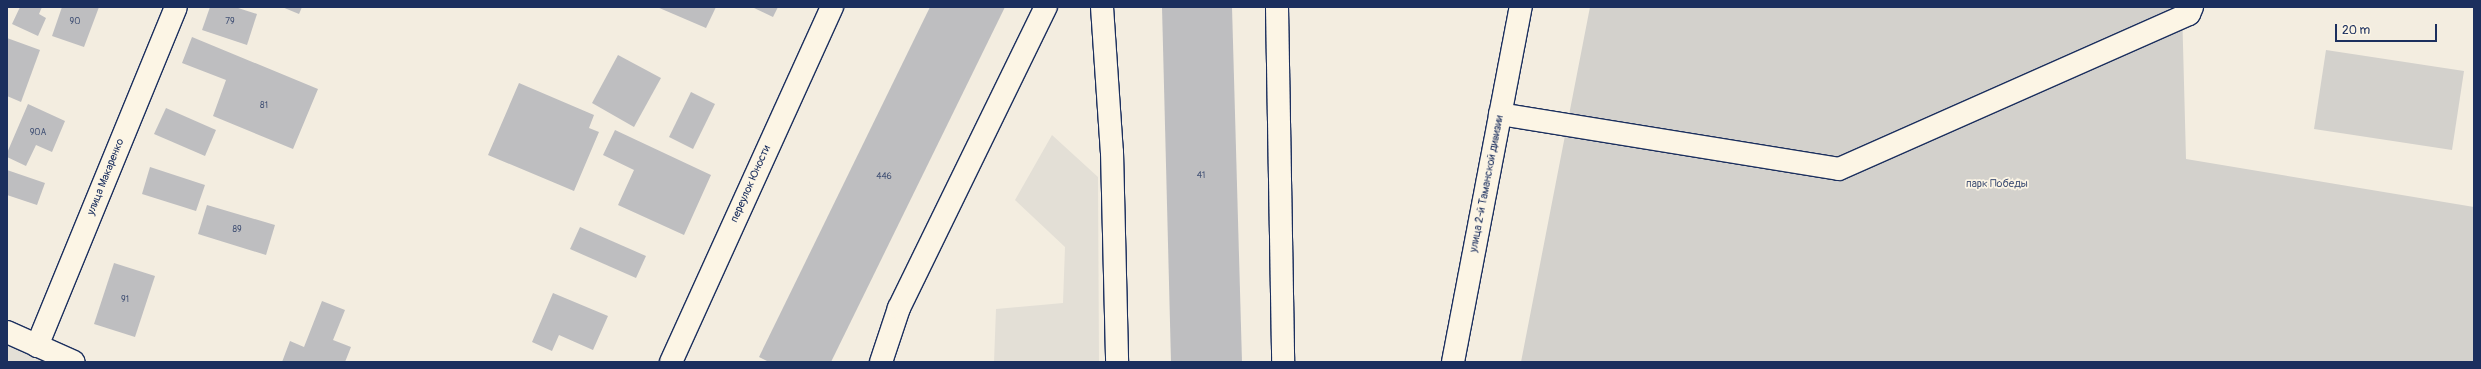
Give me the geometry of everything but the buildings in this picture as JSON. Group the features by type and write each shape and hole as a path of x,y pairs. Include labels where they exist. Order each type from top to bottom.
{"street":[{"name":"улица Макаренко","path":"36,346 176,7"},
{"name":"переулок Юности","path":"671,362 832,7"},
{"path":"881,362 899,308 1046,7"},
{"path":"1102,7 1112,152 1117,362"},
{"path":"1277,7 1283,362"},
{"name":"улица 2-й Таманской дивизии","path":"1453,362 1521,7"},
{"path":"1500,114 1839,169 2189,14 2192,7"},
{"path":"7,332 74,362"}],"shaded area":[{"path":"1052,135 1098,177 1099,362 994,362 996,309 1063,303 1065,247 1015,200"},
{"path":"7,344 47,362 7,362"}],"green space":[{"name":"парк Победы","path":"1590,7 2182,7 2186,159 2474,207 2474,362 1521,362"},
{"path":"2326,50 2464,71 2452,150 2314,129"}]}
